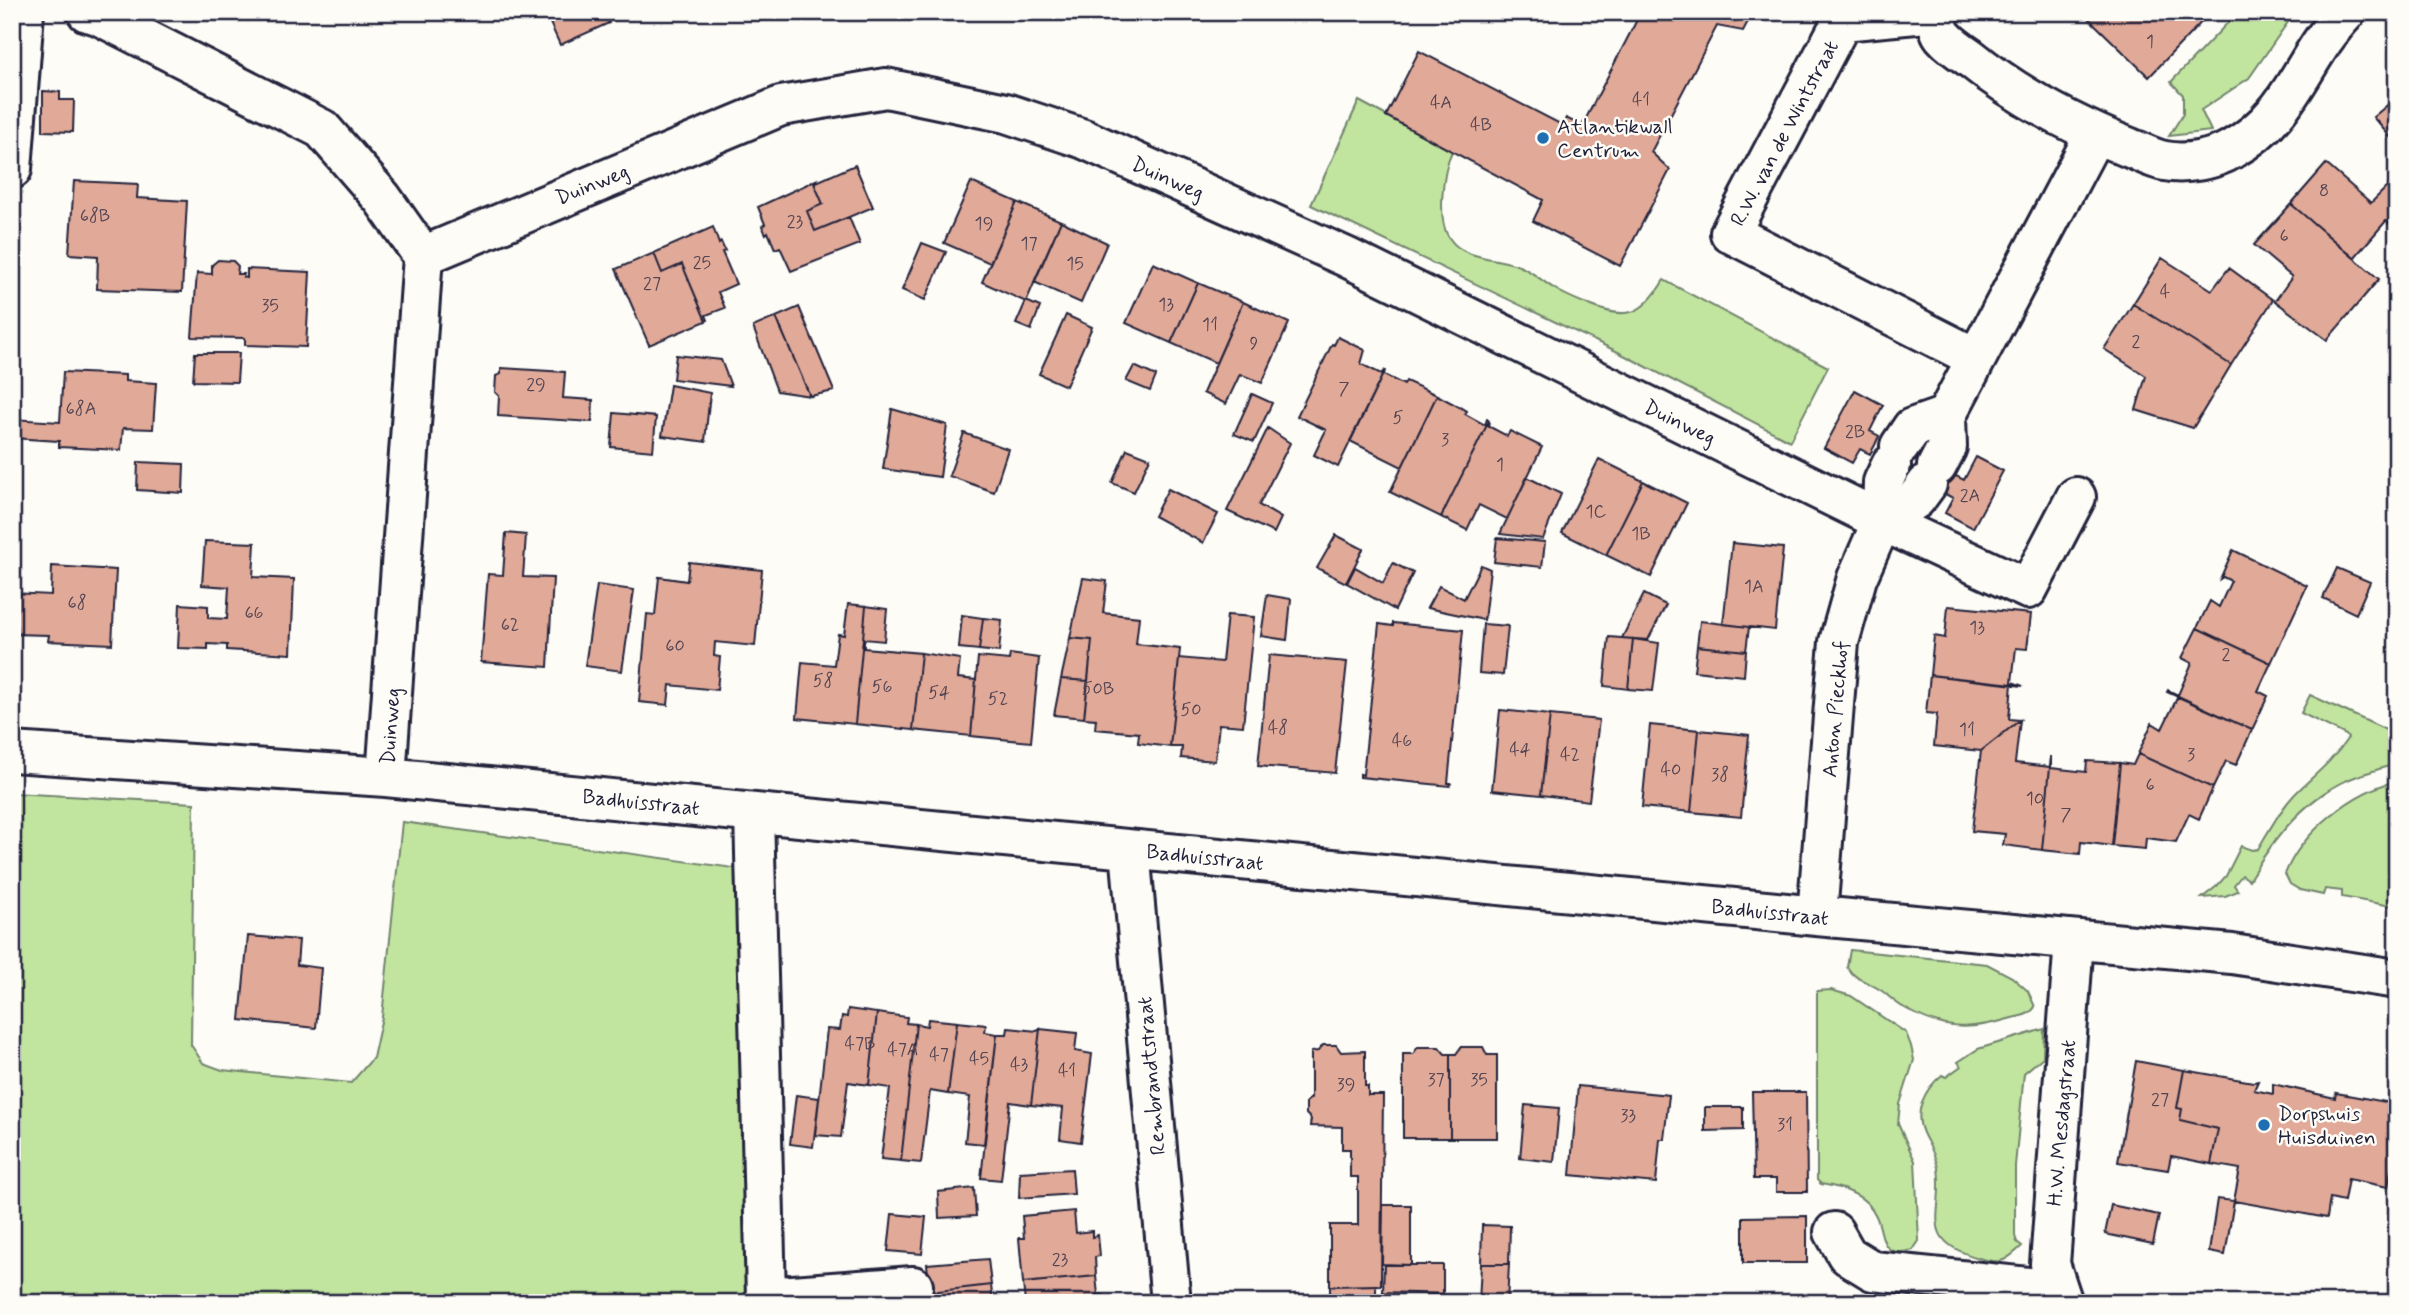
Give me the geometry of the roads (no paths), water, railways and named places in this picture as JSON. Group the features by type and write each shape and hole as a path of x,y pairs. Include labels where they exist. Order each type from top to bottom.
{"street":[{"path":"12,169 24,12"},
{"name":"R.W. van de Wintstraat","path":"1976,358 1730,233 1842,21 1937,12 1941,35 1986,71 2031,101 2095,134 2165,161 2192,161 2231,150 2267,125 2289,97 2330,31 2346,12"},
{"path":"95,13 322,130 382,198 423,256"},
{"name":"Duinweg","path":"386,778 423,256 781,106 886,88 1006,113 1084,139 1346,257 1882,521"},
{"path":"1882,521 1916,499 1932,475 1947,447 1946,416 2095,134"},
{"path":"1882,521 1883,482 1912,428 1946,416"},
{"path":"1882,521 2028,589 2076,496"},
{"name":"Anton Pieckhof","path":"1817,916 1839,642 1857,578 1882,521"},
{"name":"Badhuisstraat","path":"12,752 386,778 2232,954 2394,973"},
{"path":"754,813 766,1297 913,1286"},
{"name":"Rembrandtstraat","path":"1130,850 1171,1303"},
{"name":"H.W. Mesdagstraat","path":"2061,1296 2050,1264 2074,940"},
{"path":"1834,1232 1847,1255 1873,1271 2061,1296"}],"place":[{"name":"Atlantikwall Centrum","path":"1543,138"},
{"name":"Dorpshuis Huisduinen","path":"2264,1125"}]}
